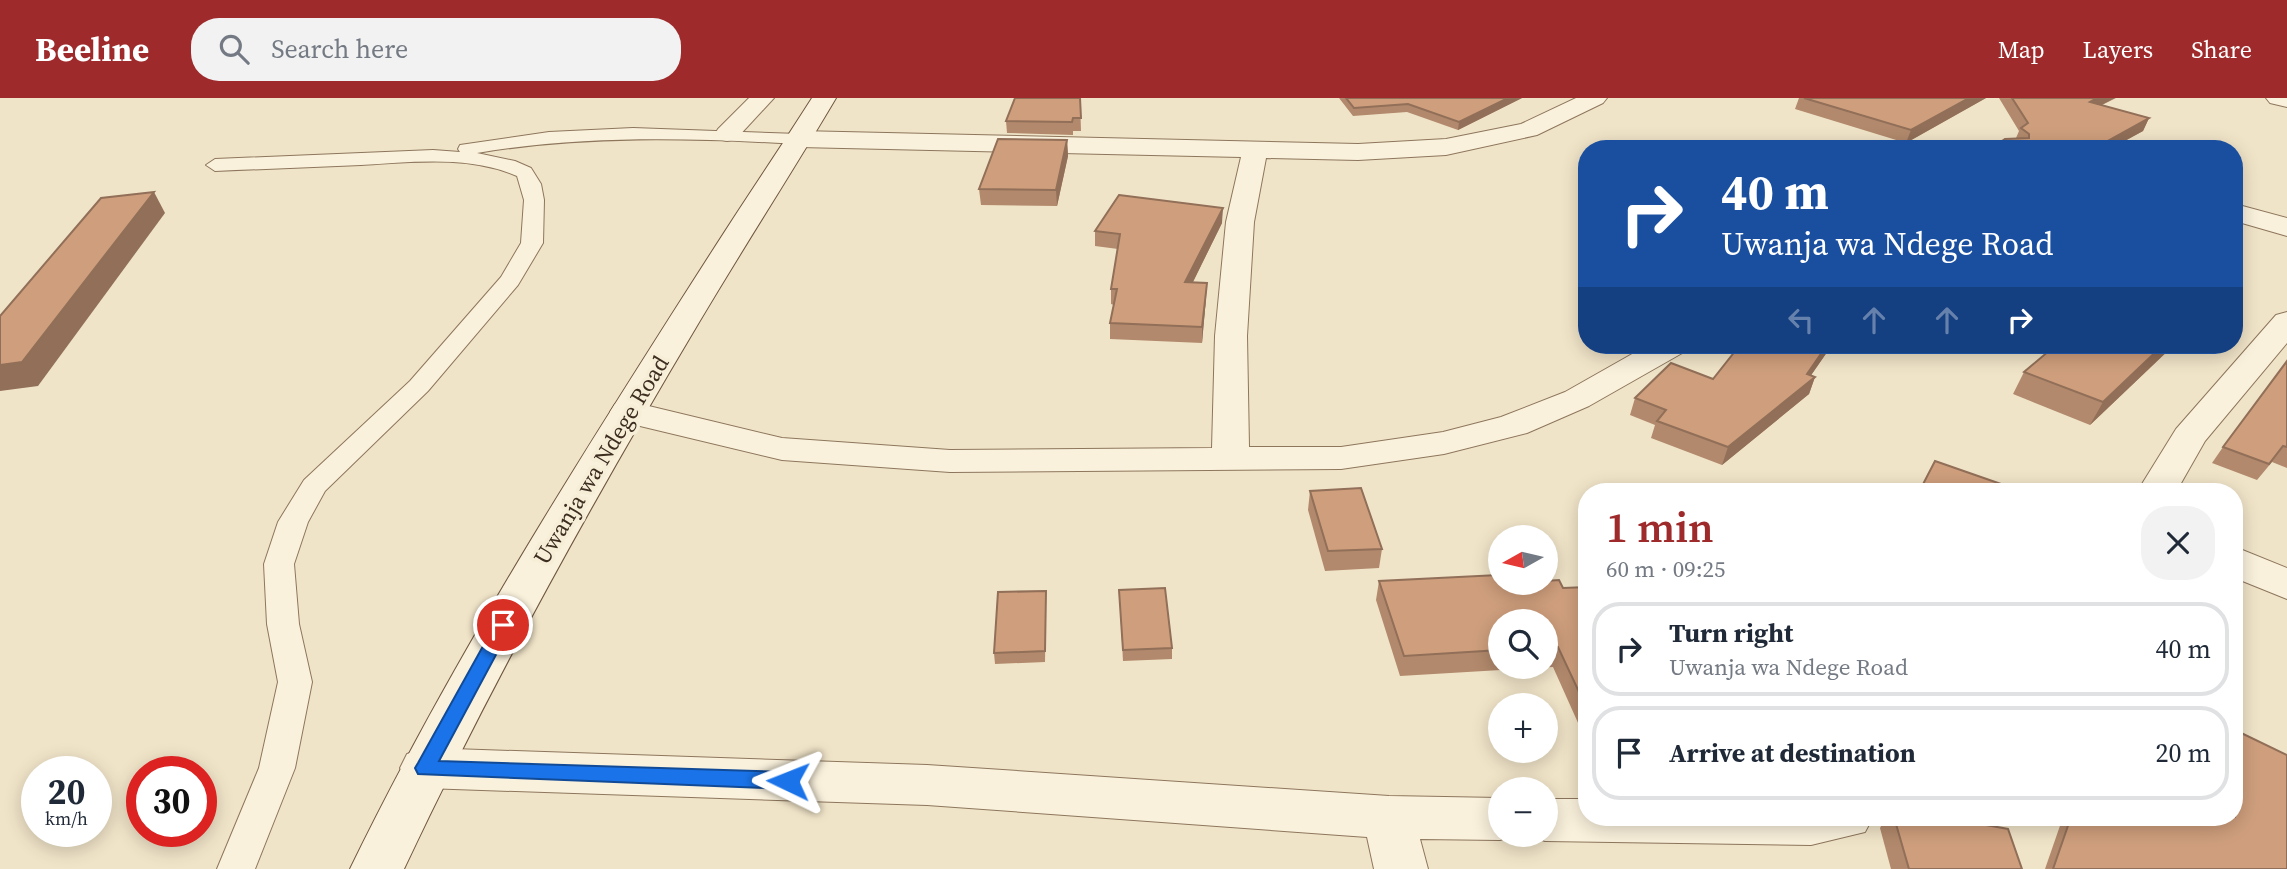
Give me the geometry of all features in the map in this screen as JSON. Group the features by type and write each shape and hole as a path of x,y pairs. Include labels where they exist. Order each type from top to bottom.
{"street":[{"path":"727,134 762,98"},
{"name":"Uwanja wa Ndege Road","path":"377,869 425,768 516,602 628,411 824,98"},
{"path":"799,139 1358,152 1446,147 1528,130 1595,98"},
{"path":"2278,98 2287,100"},
{"path":"1230,460 1231,336 1240,222 1255,149"},
{"path":"2243,214 2287,226"},
{"path":"2161,483 2189,437 2287,322"},
{"path":"628,411 794,450 950,461 1341,458 1456,440 1514,425 1577,400 1656,354"},
{"path":"2243,565 2287,585"},
{"path":"425,768 927,785 1389,817 1488,819"},
{"path":"1389,817 1401,869"},
{"path":"1558,820 1578,820"}],"lane":[{"path":"433,156 514,142 617,135 727,134 799,139"},
{"path":"215,165 433,156 474,158 508,165 524,172 531,184 534,200 532,243 510,280 419,386 314,486 293,522 279,564 283,624 295,682 277,768 236,869"}],"building":[{"path":"1015,98 1080,98 1081,118 1073,118 1072,122 1006,121"},
{"path":"1346,98 1508,98 1459,122 1408,104 1354,108"},
{"path":"1804,98 1969,98 1911,130"},
{"path":"2012,98 2097,98 2090,102 2149,118 2109,140 2004,140 2029,138 2029,134 2021,128 2028,123"},
{"path":"998,139 1067,140 1056,190 979,189"},
{"path":"154,192 22,362 0,365 0,316 101,198"},
{"path":"1119,195 1223,208 1185,282 1207,283 1202,327 1110,323 1117,289 1111,289 1120,234 1095,231"},
{"path":"1733,354 1821,354 1807,374 1815,377 1728,447 1657,421 1666,410 1635,398 1671,363 1713,379"},
{"path":"2045,354 2154,354 2103,402 2024,372"},
{"path":"2287,361 2287,447 2283,446 2269,464 2223,447"},
{"path":"1935,461 1998,483 1924,483"},
{"path":"1361,488 1382,549 1328,551 1310,491"},
{"path":"1488,576 1488,595 1558,595 1558,580 1563,588 1578,587 1578,690 1558,647 1558,609 1488,609 1488,651 1404,656 1379,581"},
{"path":"1165,588 1172,648 1123,650 1119,590"},
{"path":"1046,591 1045,651 994,653 998,592"},
{"path":"2243,734 2287,755 2287,869 2053,869 2068,826 2243,826"},
{"path":"1897,826 1992,826 2008,829 2022,869 1909,869"}],"route":[{"path":"503,625 425,768 788,781"}]}
